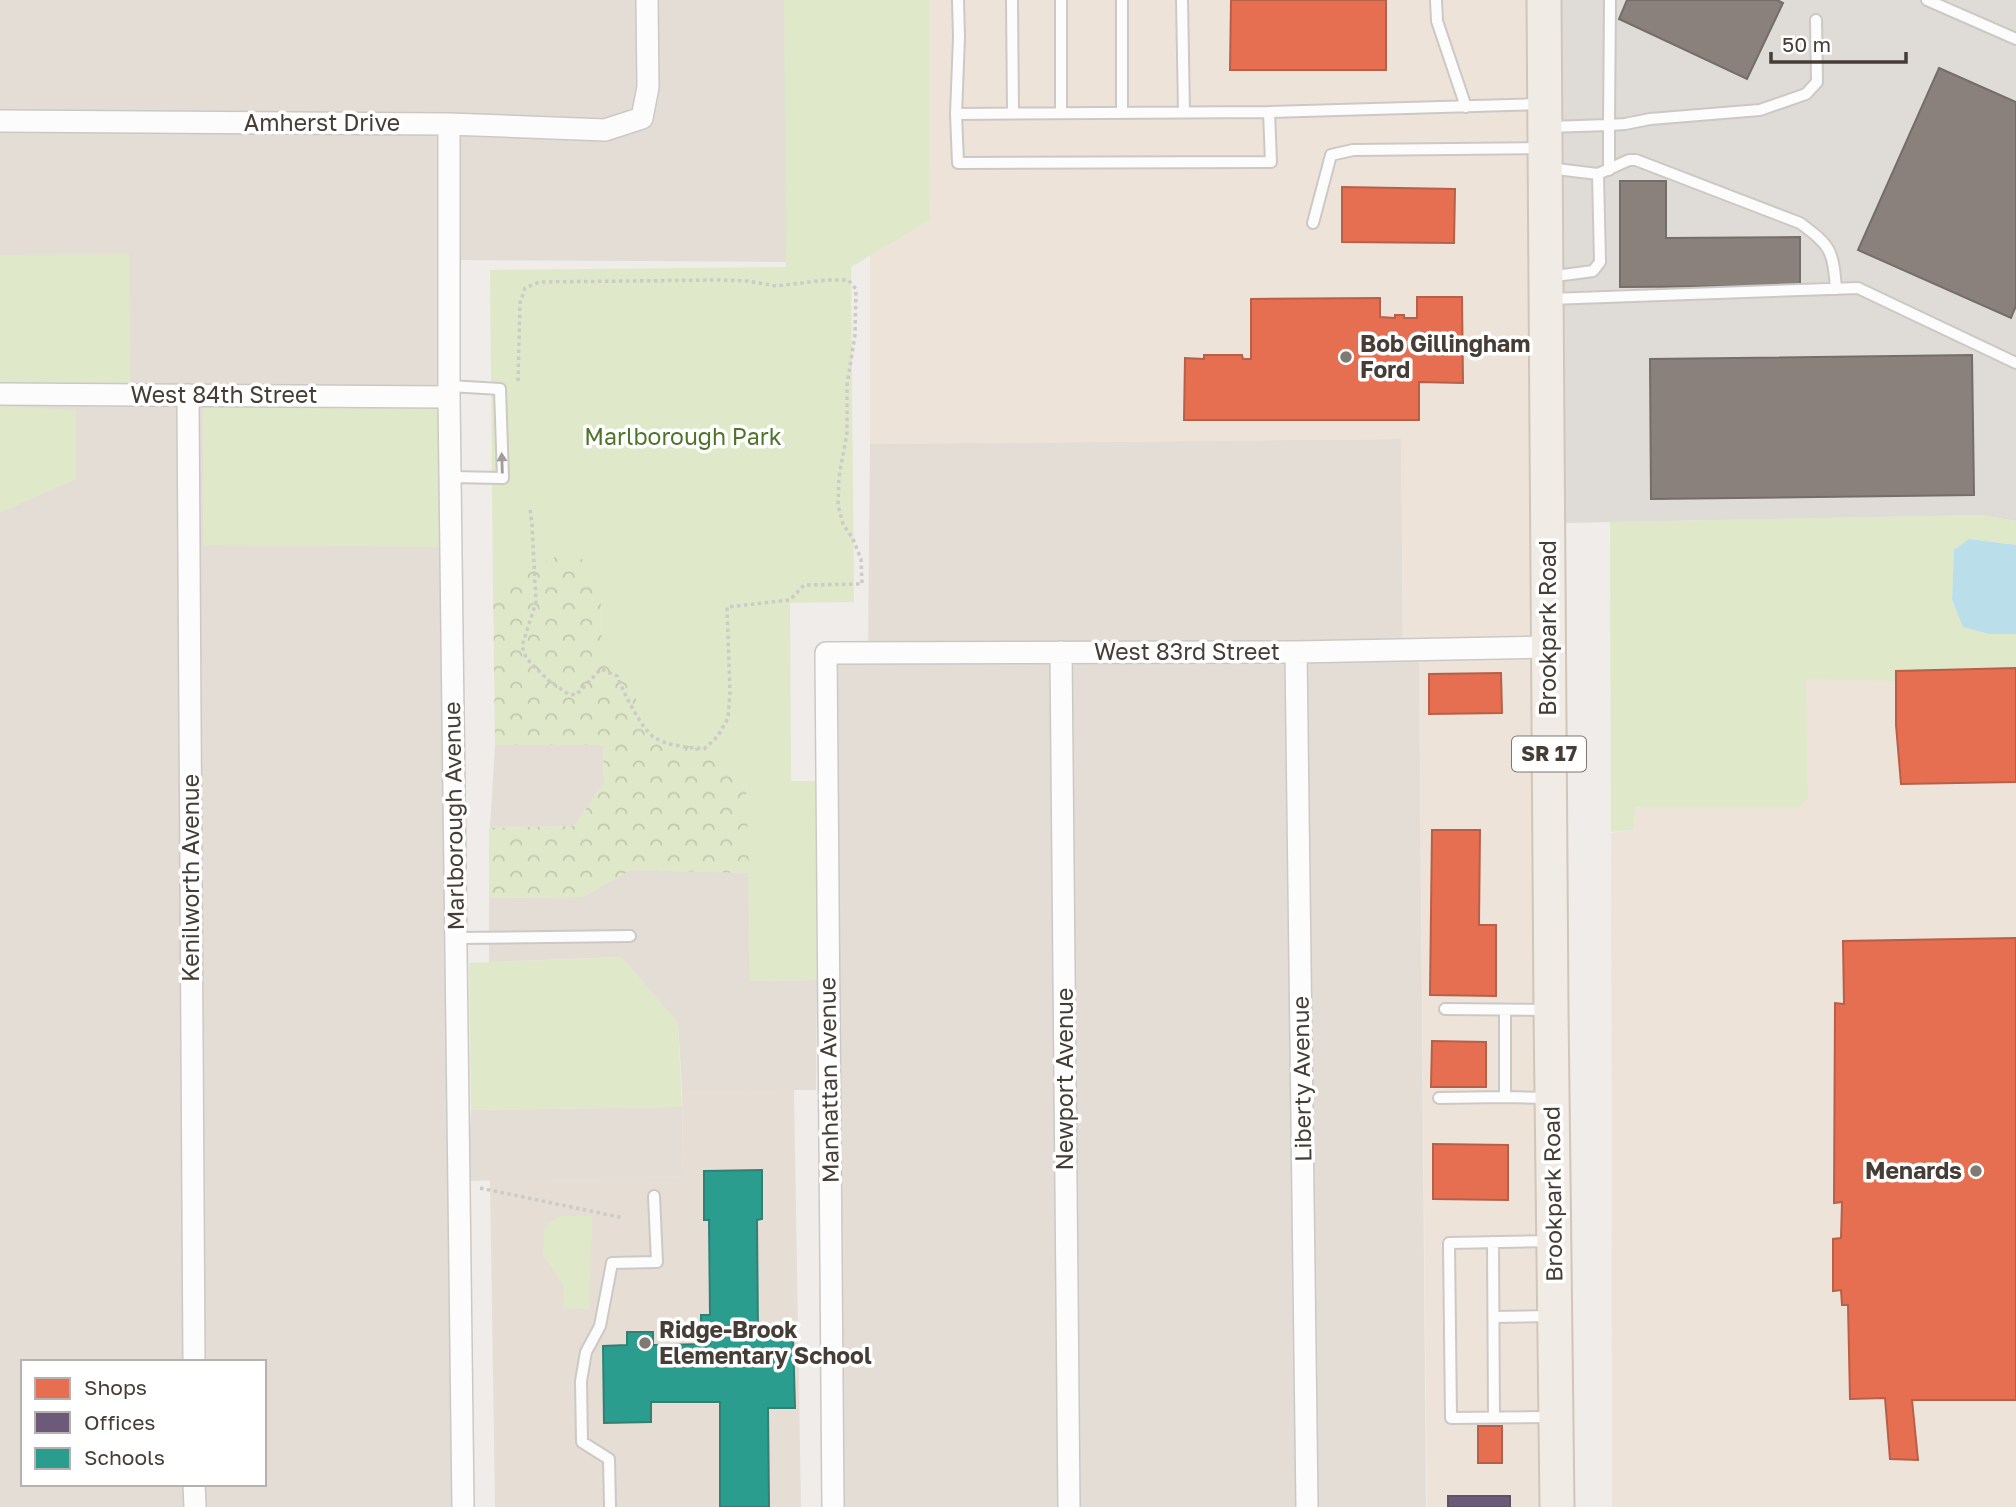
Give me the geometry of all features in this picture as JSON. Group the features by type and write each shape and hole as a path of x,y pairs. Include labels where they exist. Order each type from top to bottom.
{"main road":[{"name":"Brookpark Road","path":"1544,0 1557,1507"}],"street":[{"name":"Amherst Drive","path":"0,121 449,124 605,130 642,118 648,87 647,0"},
{"name":"Marlborough Avenue","path":"449,124 449,392 463,1507"},
{"name":"West 84th Street","path":"0,394 449,392"},
{"name":"Kenilworth Avenue","path":"188,395 194,1360"},
{"name":"West 83rd Street","path":"825,653 1296,652 1548,647"},
{"name":"Newport Avenue","path":"1061,652 1069,1507"},
{"name":"Liberty Avenue","path":"1296,652 1307,1507"},
{"name":"Manhattan Avenue","path":"825,653 833,1507"},
{"path":"194,1486 194,1507"}],"lane":[{"path":"958,0 958,163 1271,162 1269,112"},
{"path":"1012,0 1013,113"},
{"path":"1061,0 1061,113"},
{"path":"1122,0 1122,113"},
{"path":"1182,0 1184,112"},
{"path":"1436,0 1437,21 1466,107"},
{"path":"1546,288 1593,271 1600,262 1603,172 1609,125 1610,0"},
{"path":"1927,0 2016,39"},
{"path":"1313,223 1331,155 1353,150 1545,137 1650,119 1760,110 1807,94 1817,82 1816,20"},
{"path":"956,114 1269,112 1466,107 1545,137 1603,172"},
{"path":"1603,172 1629,160 1636,160 1800,223 1829,248 1834,264 1836,289"},
{"path":"1546,288 1858,288 2016,363"},
{"path":"449,392 500,389 503,478 450,477"},
{"path":"456,938 630,936"},
{"path":"1445,1009 1551,1010"},
{"path":"1505,1010 1505,1097"},
{"path":"1439,1098 1552,1098"},
{"path":"610,1507 609,1459 582,1442 581,1381 586,1352 600,1326 612,1263 657,1262 654,1196"},
{"path":"1553,1241 1449,1243 1451,1418 1556,1417"},
{"path":"1493,1242 1494,1418"},
{"path":"1494,1317 1555,1315"}],"path":[{"path":"518,381 520,303 525,288 539,282 748,281 776,286 848,280 856,289 855,335 847,385 848,433 839,477 838,505 843,524 861,559 862,584 804,585 790,600 727,607 730,693 728,718 718,736 704,749 677,746 653,737 626,700 617,676 601,669 576,695 568,694 548,680 526,658 522,646 536,602 530,509"},
{"path":"480,1188 624,1218"}],"shaded area":[{"path":"0,0 785,0 787,262 449,260 463,1507 0,1507"},
{"path":"929,0 1534,0 1546,1507 1427,1507 1419,650 1403,650 1401,439 870,444 870,255 930,220"},
{"path":"1557,0 2016,0 2016,521 1981,515 1563,523"},
{"path":"1401,439 1403,649 1419,649 1426,1507 833,1507 826,653 868,653 870,444"},
{"path":"2016,675 2016,1507 1612,1507 1611,833 1634,830 1635,807 1800,807 1808,798 1805,679"},
{"path":"495,745 603,745 604,783 574,826 490,828"},
{"path":"630,870 749,873 750,981 817,980 816,1090 682,1090 678,1023 621,957 489,962 489,898 583,897"},
{"name":"Ridge-Brook Elementary School","path":"794,1089 801,1507 495,1507 490,1179 683,1176 682,1090"},
{"path":"682,1107 683,1176 467,1181 471,1110"}],"green space":[{"name":"Marlborough Park","path":"784,0 929,0 930,220 851,267 854,602 790,603 791,781 815,781 817,980 750,981 746,782 604,783 601,586 493,587 490,270 786,267"},
{"path":"129,254 130,384 0,384 0,255"},
{"path":"0,406 76,410 76,479 0,513"},
{"path":"203,406 442,407 443,547 203,545"},
{"path":"1981,515 2016,521 2016,545 1969,539 1954,550 1952,600 1963,627 1989,634 2016,634 2016,671 1896,681 1806,679 1808,798 1800,807 1635,807 1634,830 1611,832 1610,522"},
{"path":"558,556 587,560 601,586 602,657 625,678 649,725 665,738 721,757 746,782 749,873 631,870 583,897 489,898 489,828 574,826 604,783 603,745 495,745 493,587"},
{"path":"621,957 678,1023 682,1107 471,1110 469,963"},
{"path":"561,1216 592,1216 589,1309 563,1308 564,1286 543,1254 545,1226"}],"water":[{"path":"1969,539 2016,545 2016,634 1989,634 1963,627 1952,600 1954,550"}],"building: Shops":[{"path":"1231,0 1386,0 1386,70 1230,70"},
{"path":"1342,187 1455,189 1454,243 1342,242"},
{"path":"1417,297 1462,297 1463,383 1419,382 1419,420 1184,420 1185,358 1242,355 1243,359 1251,359 1251,299 1380,298 1380,317 1395,318 1395,315 1404,315 1404,318 1417,318"},
{"path":"2016,668 2016,782 1901,784 1896,725 1896,671"},
{"path":"1501,673 1502,713 1429,714 1429,674"},
{"path":"1432,830 1480,830 1479,925 1496,925 1496,996 1430,995"},
{"path":"2016,938 2016,1400 1912,1400 1918,1460 1890,1459 1885,1398 1850,1399 1848,1305 1842,1305 1841,1290 1833,1291 1833,1239 1841,1238 1842,1202 1834,1203 1835,1003 1844,1004 1843,941"},
{"path":"1432,1041 1486,1042 1486,1087 1431,1087"},
{"path":"1433,1144 1508,1145 1508,1200 1433,1199"},
{"path":"1478,1426 1502,1426 1502,1463 1478,1463"}],"building: Offices":[{"path":"1448,1496 1510,1496 1510,1507 1448,1507"}],"building: Schools":[{"name":"Ridge-Brook Elementary School","path":"762,1170 762,1219 757,1220 758,1337 793,1336 795,1408 768,1408 769,1507 720,1507 720,1402 651,1402 651,1422 604,1423 603,1346 627,1345 627,1332 653,1332 653,1345 710,1344 710,1327 701,1327 701,1315 710,1315 709,1220 704,1220 704,1171"}],"building: Industry":[{"path":"1627,0 1777,0 1783,3 1747,79 1619,19"},
{"path":"1939,68 2016,102 2016,306 2011,318 1858,250"},
{"path":"1620,181 1666,181 1666,238 1800,237 1800,286 1620,287"},
{"path":"1972,355 1974,495 1651,499 1650,359"}],"place":[{"name":"Bob Gillingham Ford","path":"1346,357"},
{"name":"Menards","path":"1976,1171"},
{"name":"Ridge-Brook Elementary School","path":"645,1343"}]}
